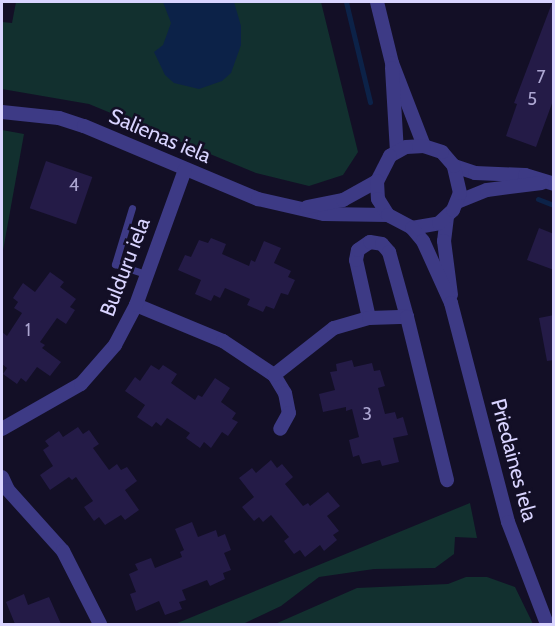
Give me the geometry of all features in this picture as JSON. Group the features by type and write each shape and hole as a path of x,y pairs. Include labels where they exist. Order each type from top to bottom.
{"street":[{"path":"377,2 392,63 424,146"},
{"path":"392,63 397,151"},
{"name":"Salienas iela","path":"2,112 59,118 84,126 258,200 324,214 388,215"},
{"path":"412,228 431,227 447,217 457,202 460,183 454,166 442,152 424,146 397,151 384,164 377,181 378,200 388,215 412,228 429,251 451,303"},
{"path":"454,166 475,173 525,175 554,184"},
{"name":"Bulduru iela","path":"2,429 81,384 115,345 136,305 148,275 157,240 185,170"},
{"path":"299,208 344,200 377,181"},
{"path":"457,202 505,186 554,184"},
{"path":"447,217 444,241 451,303"},
{"path":"369,318 356,260 358,250 370,242 382,244 389,252 447,480"},
{"name":"Priedaines iela","path":"451,303 508,522 547,624"},
{"path":"136,305 223,341 274,375 285,393 289,412 280,429"},
{"path":"274,375 334,328 369,318 407,317"},
{"path":"2,477 8,490 63,551 100,624"}],"lane":[{"path":"132,208 115,264 148,275"}],"green space":[{"path":"16,2 321,2 358,152 343,175 309,186 256,173 89,104 2,89 2,22 12,23"},
{"path":"2,130 24,134 2,256"},
{"path":"470,503 477,538 455,537 454,554 435,568 374,569 319,577 281,606 243,624 175,624"},
{"path":"466,577 487,577 515,587 533,624 275,624 357,588 448,584"}],"water":[{"path":"163,2 234,2 241,26 241,45 231,73 222,81 199,89 174,83 165,75 154,52 163,45 171,23"}],"building":[{"path":"552,3 554,98 536,147 506,136 517,104 514,103"},
{"path":"46,161 92,177 76,224 30,208"},
{"path":"539,228 554,234 554,270 527,260"},
{"path":"211,238 226,244 222,254 249,266 251,260 255,262 264,241 281,248 274,263 291,271 288,277 295,280 288,295 281,293 274,309 266,306 263,312 247,305 250,299 225,288 220,298 214,295 211,301 195,294 201,280 178,270 185,255 191,257 199,240 208,243"},
{"path":"50,272 64,282 60,287 76,299 70,307 75,310 66,324 57,318 40,342 45,345 42,348 61,362 50,376 37,367 26,382 21,378 17,384 3,374 7,368 2,364 2,332 7,336 22,313 14,308 18,302 13,298 23,283 35,292"},
{"path":"554,315 554,360 547,361 539,318"},
{"path":"352,360 354,367 372,363 374,371 380,370 385,386 378,388 385,414 395,412 397,419 403,417 408,435 393,438 399,462 382,466 380,460 362,464 359,455 353,457 349,440 359,437 352,409 346,411 346,407 323,412 319,394 335,390 330,372 337,371 336,364"},
{"path":"151,365 159,370 163,365 177,374 171,383 195,400 198,395 202,397 215,378 230,388 221,402 236,413 232,419 238,422 228,436 222,432 211,448 204,442 200,448 186,438 190,433 167,418 161,426 156,422 152,427 137,417 145,405 125,391 135,377 140,381"},
{"path":"78,427 83,434 89,430 99,444 93,448 109,470 117,464 121,470 127,467 137,481 125,490 139,510 125,520 121,515 105,525 99,517 94,521 84,507 93,501 76,477 72,480 69,477 50,490 40,475 53,466 43,450 49,446 45,441 59,431 63,437"},
{"path":"271,460 277,468 282,464 293,477 285,484 303,506 308,503 310,506 328,492 340,506 327,516 339,531 333,535 337,540 324,551 320,545 305,557 300,550 294,554 284,541 289,537 271,515 263,522 259,517 254,521 242,507 254,497 239,478 252,468 256,473"},
{"path":"192,522 198,537 216,530 218,537 225,534 231,550 224,553 231,570 223,573 225,579 210,586 207,580 182,590 186,600 179,602 182,609 165,615 159,601 136,611 130,594 136,592 129,574 138,570 135,564 151,558 155,568 182,557 180,552 184,550 175,529"},
{"path":"24,594 28,605 49,597 61,624 15,624 6,602"}],"waterway":[{"path":"346,2 370,102"},
{"path":"538,199 554,205"}]}
